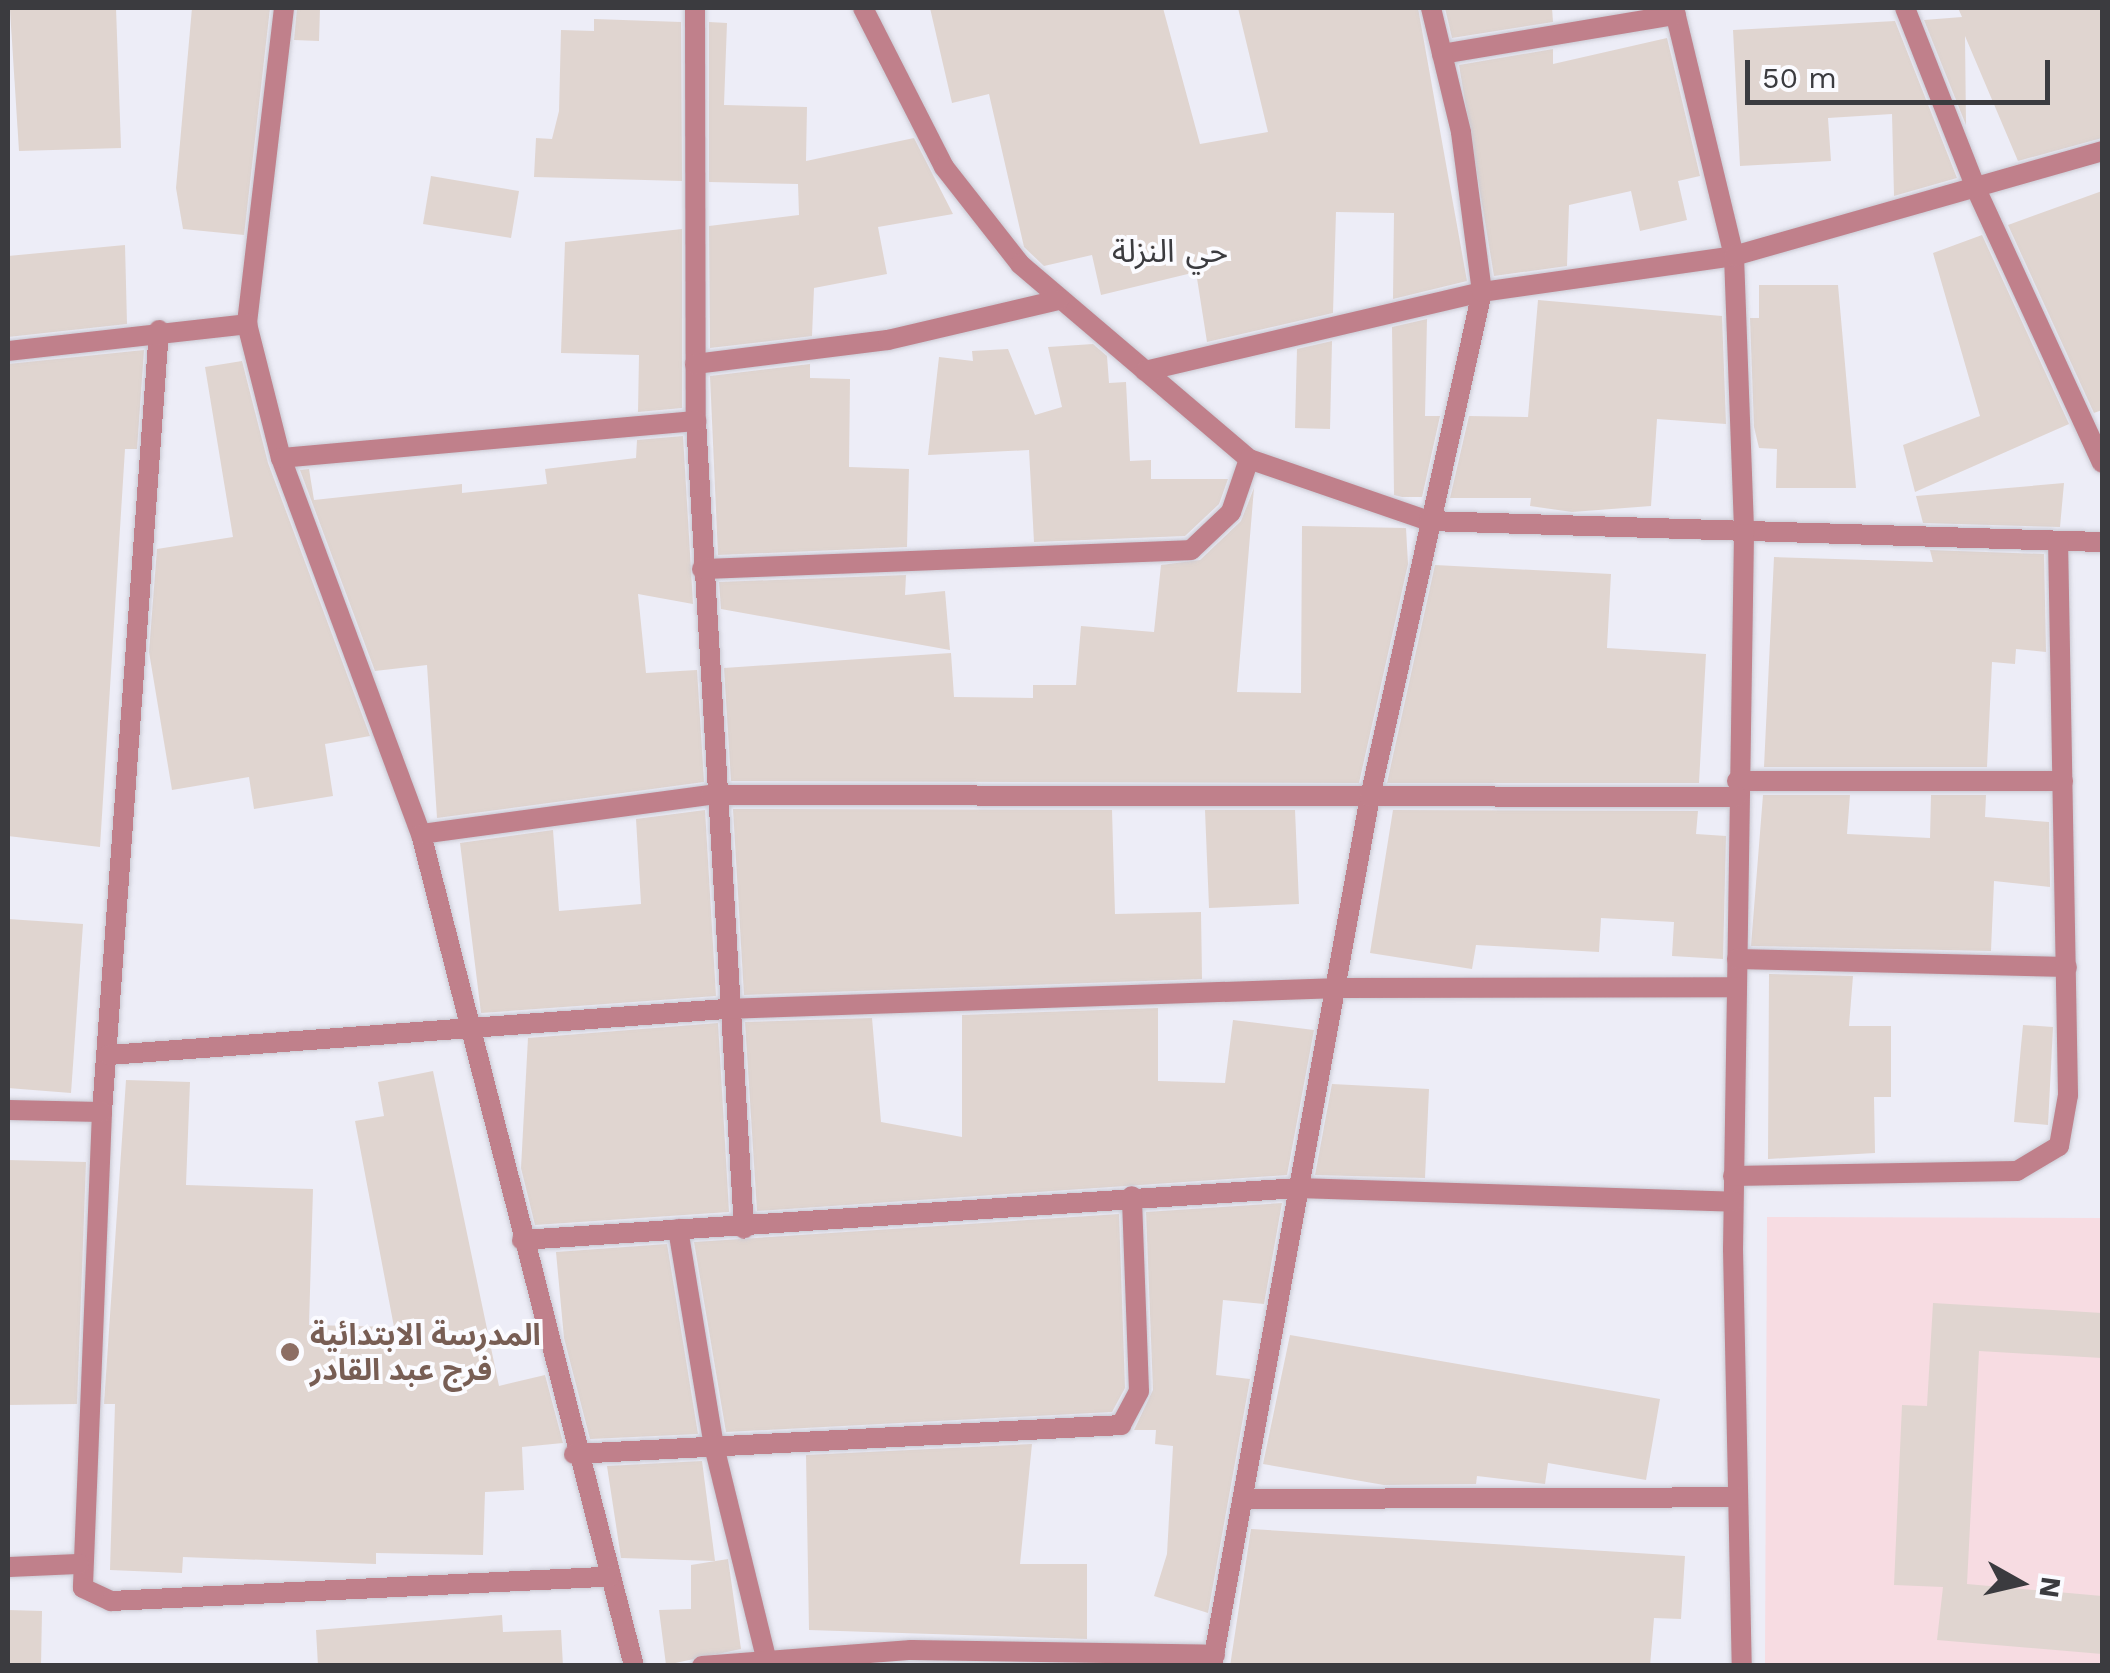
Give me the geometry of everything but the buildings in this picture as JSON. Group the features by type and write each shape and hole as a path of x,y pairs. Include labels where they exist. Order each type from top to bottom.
{"street":[{"path":"284,8 248,324 281,458 421,834 476,1029 574,1454 634,1666"},
{"path":"694,8 695,364 702,569 724,1009 744,1229"},
{"path":"863,8 944,167 1058,300 1248,460 1429,521 1744,534 2102,542"},
{"path":"702,1666 768,1661 1214,1660 1299,1188 1340,988 1370,797 1482,292 1432,8"},
{"path":"1905,8 1976,191 2102,463"},
{"path":"1442,54 1675,11 1734,256 1744,534 1733,1202 1742,1666"},
{"path":"1145,371 1482,292 1734,256 1976,191 2102,150"},
{"path":"695,364 888,340 1058,300"},
{"path":"8,351 159,330 248,324"},
{"path":"159,330 102,1112 79,1564 83,1588 111,1601 609,1577"},
{"path":"281,458 696,422"},
{"path":"702,569 1191,550 1231,512 1248,460"},
{"path":"1734,1176 2017,1171 2043,1162 2058,1146 2068,1095 2058,541"},
{"path":"421,834 712,795 1370,797 2063,780"},
{"path":"1736,959 2066,967"},
{"path":"109,1056 724,1009 1340,988 1737,987"},
{"path":"8,1110 102,1112"},
{"path":"522,1240 678,1229 744,1229 1132,1196 1299,1188 1733,1202"},
{"path":"574,1454 1121,1425 1139,1391 1132,1196"},
{"path":"678,1229 714,1446 768,1661"},
{"path":"1243,1499 1738,1497"},
{"path":"8,1567 79,1564"}],"shaded area":[{"path":"1767,1217 2102,1218 2102,1665 1765,1666"}],"place":[{"name":"المدرسة الابتدائية فرج عبد القادر","path":"290,1352"}],"district":[{"name":"حي النزلة","path":"1170,251"}]}
